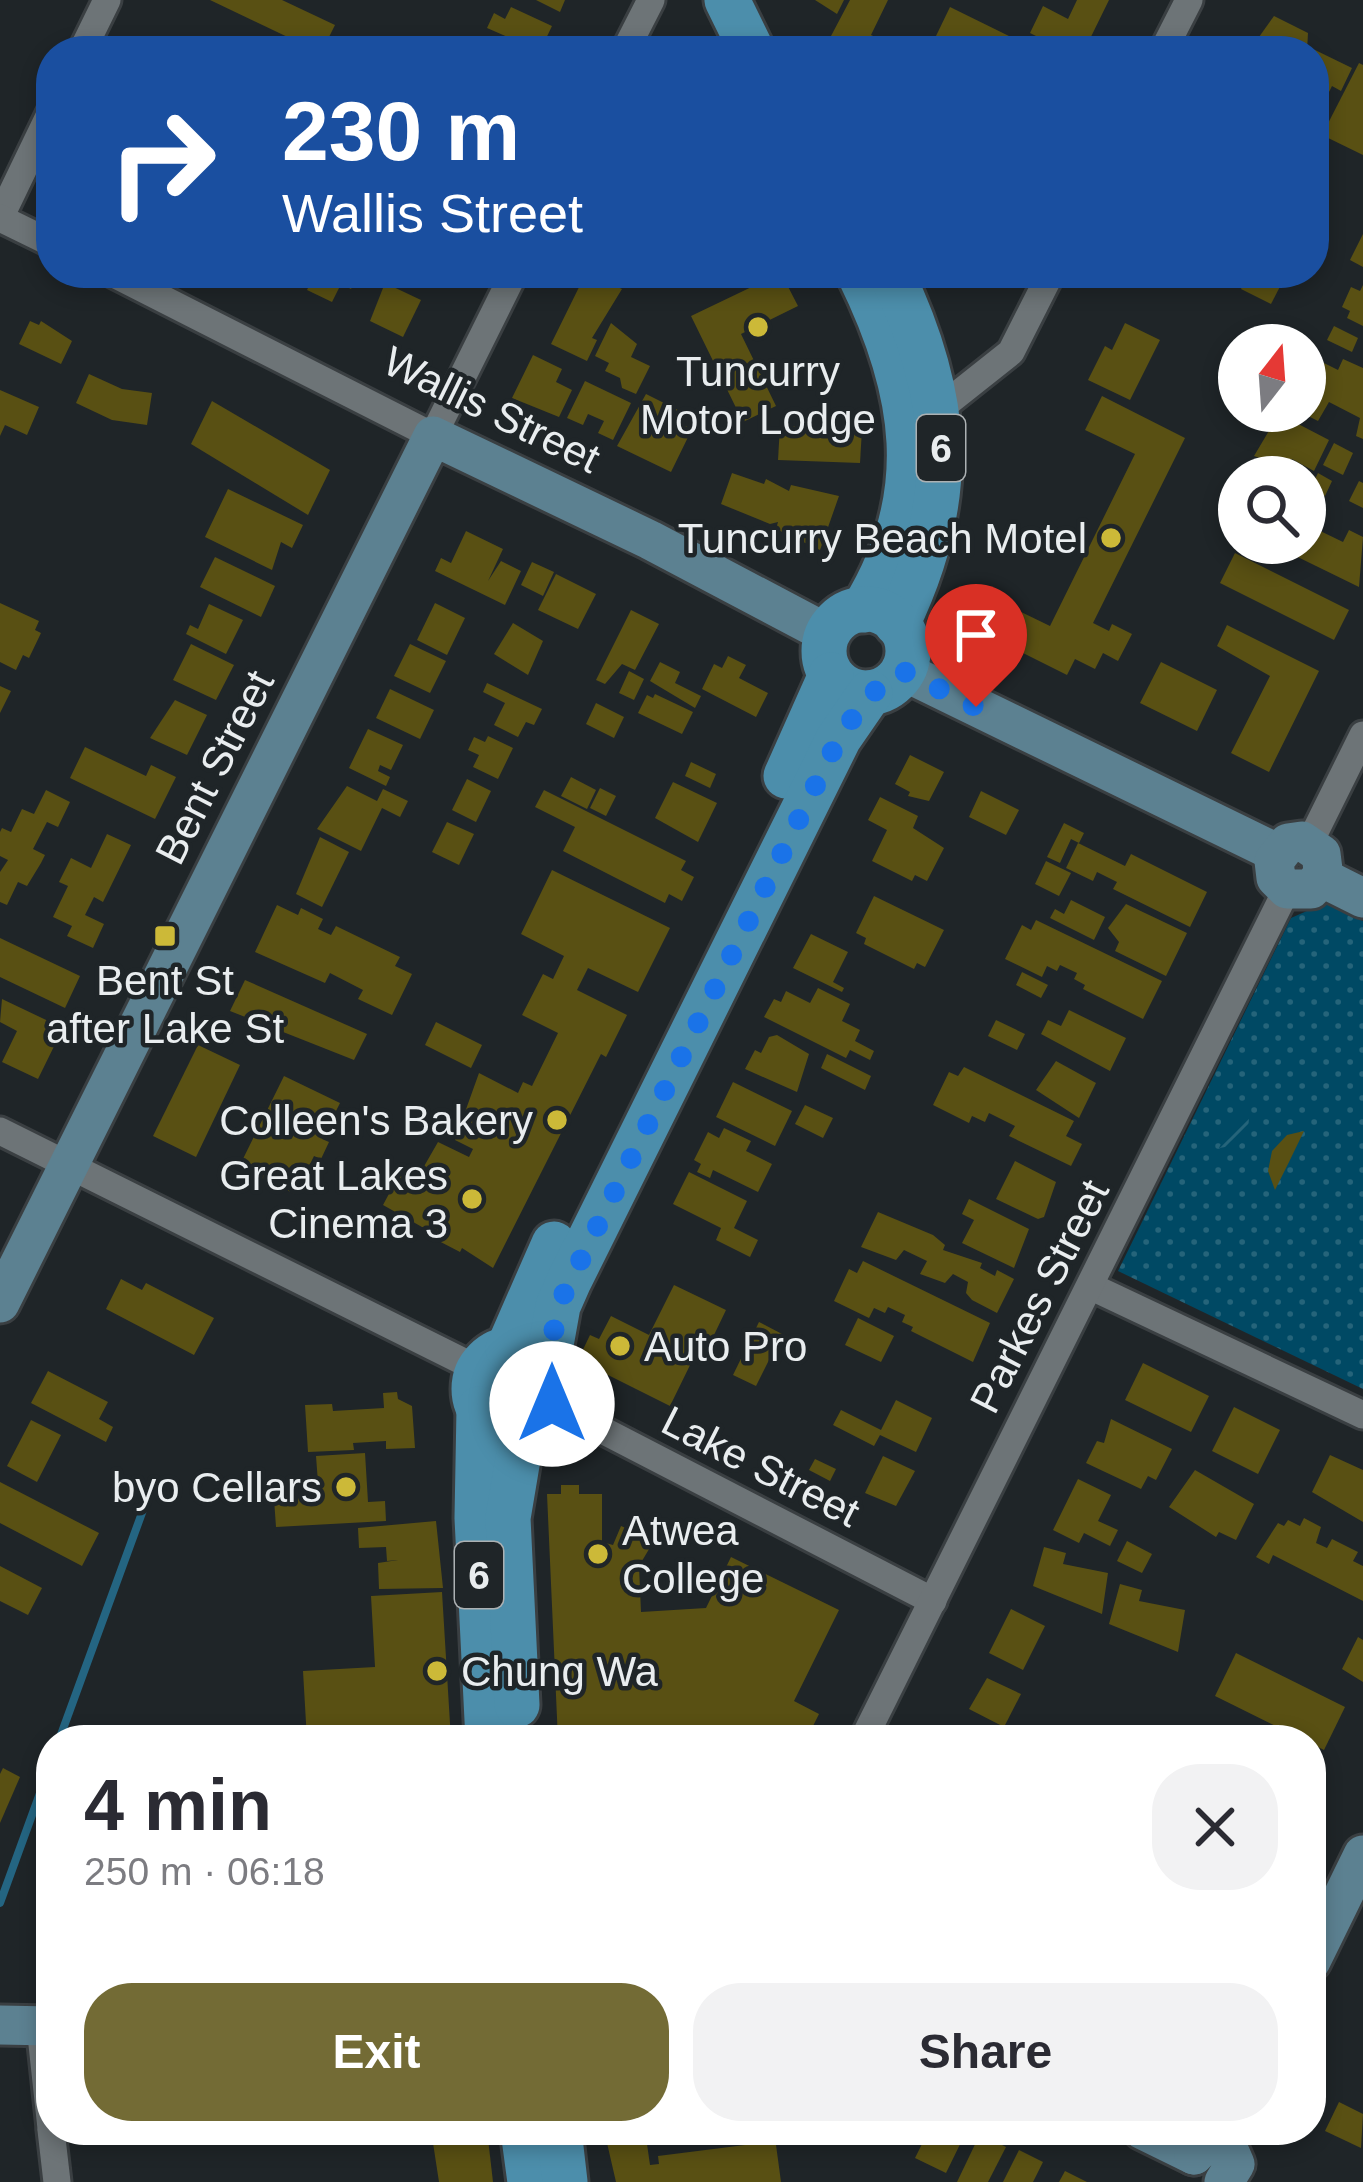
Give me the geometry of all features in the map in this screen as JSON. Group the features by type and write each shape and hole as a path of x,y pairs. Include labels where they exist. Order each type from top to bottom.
{"main road":[{"path":"727,0 745,36"},
{"path":"761,0 778,36"},
{"name":"6","path":"865,651 902,526 910,473 902,389 885,326 866,288"},
{"name":"6","path":"487,1725 477,1518 553,1246 812,724 922,573 941,476 938,410 922,339 898,288"},
{"name":"6","path":"514,1388 508,1518 518,1725"},
{"path":"525,2145 530,2182"},
{"path":"561,2145 565,2182"}],"street":[{"path":"89,36 107,0"},
{"path":"633,36 651,0"},
{"path":"1171,36 1189,0"},
{"path":"36,143 0,218 36,236"},
{"name":"Wallis Street","path":"142,288 1363,898"},
{"name":"Bent Street","path":"0,1303 507,288"},
{"path":"938,410 1011,352 1043,288"},
{"name":"Parkes Street","path":"871,1725 1304,867 1363,735"},
{"name":"Lake Street","path":"0,1131 933,1601"},
{"path":"1092,1287 1363,1415"},
{"path":"1326,1930 1363,1855"},
{"path":"0,2025 36,2026"},
{"path":"53,2145 57,2182"},
{"path":"1178,2145 1222,2164"}],"shaded area":[{"path":"1325,903 1363,921 1363,1389 1118,1271 1291,918"},
{"path":"1241,1104 1249,1116 1248,1136 1239,1145 1219,1148"}],"building":[{"path":"210,0 282,0 335,25 330,36 286,36"},
{"path":"536,0 565,0 560,12"},
{"path":"815,0 844,0 837,14"},
{"path":"850,0 888,0 873,36 831,36"},
{"path":"1077,0 1109,0 1091,36 1030,33 1043,6 1068,19"},
{"path":"511,7 552,26 547,36 505,36 487,28 494,13 505,19"},
{"path":"950,7 1009,36 936,36"},
{"path":"1274,16 1308,33 1308,36 1260,36"},
{"path":"1329,57 1352,68 1341,91 1332,86 1329,92"},
{"path":"1359,63 1363,65 1363,155 1329,138 1329,121"},
{"path":"1363,234 1363,267 1350,260"},
{"path":"1363,285 1363,326 1347,318 1350,311 1342,307 1351,287 1360,291"},
{"path":"308,288 339,288 332,302"},
{"path":"383,288 396,288 421,300 403,337 370,321"},
{"path":"579,288 622,289 592,338 597,340 587,361 551,344"},
{"path":"750,288 789,288 798,306 741,334 776,406 743,422 691,316"},
{"path":"1242,288 1279,288 1271,304"},
{"path":"30,321 39,325 41,321 72,341 61,364 19,344"},
{"path":"611,323 637,344 631,357 650,366 636,394 622,388 620,378 605,371 609,363 595,356"},
{"path":"1125,323 1160,340 1130,400 1088,380 1105,346 1112,350"},
{"path":"1334,326 1358,338 1352,352 1327,340"},
{"path":"533,355 562,369 556,382 572,390 559,417 512,398"},
{"path":"1343,359 1363,368 1363,439 1356,436 1360,418 1329,402 1326,407 1326,364 1338,370"},
{"path":"89,374 122,389 152,393 147,425 112,420 76,403"},
{"path":"585,381 631,403 613,440 598,433 604,421 588,414 583,425 567,418"},
{"path":"0,390 39,407 27,435 5,425 0,436"},
{"path":"646,394 680,411 675,421 692,429 671,472 617,446"},
{"path":"1102,396 1185,438 1093,623 1109,631 1112,624 1132,634 1118,661 1103,653 1095,669 1075,659 1067,675 989,636 1005,604 1050,626 1135,454 1085,430"},
{"path":"212,401 330,470 308,515 191,444"},
{"path":"780,426 862,429 860,463 778,460"},
{"path":"1268,432 1314,432 1329,440 1321,456 1254,456"},
{"path":"1334,443 1353,453 1343,475 1326,466"},
{"path":"732,473 764,484 766,479 789,491 791,485 839,496 820,550 776,529 778,522 770,524 721,504"},
{"path":"1359,481 1363,483 1363,508 1349,501"},
{"path":"228,489 303,525 292,548 281,542 272,570 205,537"},
{"path":"1349,530 1363,537 1359,587 1312,564 1326,564 1326,534 1343,542"},
{"path":"466,531 503,549 488,581 501,561 521,571 505,605 435,571 441,558 451,563"},
{"path":"215,557 275,586 261,617 200,587"},
{"path":"532,562 554,572 543,596 521,585"},
{"path":"1230,564 1257,564 1349,610 1334,640 1220,583"},
{"path":"556,574 596,594 578,629 538,610"},
{"path":"0,603 39,621 35,630 41,633 29,658 23,655 16,670 0,662"},
{"path":"435,603 465,618 447,655 417,640"},
{"path":"209,604 243,620 226,654 186,634 190,625 198,629"},
{"path":"631,610 659,624 635,670 622,664 605,684 596,680"},
{"path":"513,623 543,641 528,675 494,654"},
{"path":"1227,625 1319,671 1269,772 1231,753 1270,676 1217,646"},
{"path":"191,644 234,665 216,700 173,680"},
{"path":"410,644 446,661 430,693 394,676"},
{"path":"728,656 746,665 739,678 768,693 756,717 702,689 714,664 722,668"},
{"path":"660,662 680,672 675,683 701,696 695,708 650,681"},
{"path":"1161,662 1217,690 1197,731 1140,703"},
{"path":"629,671 644,679 634,700 619,693"},
{"path":"487,683 542,709 534,725 526,722 518,737 494,725 505,703 483,692"},
{"path":"0,686 11,691 0,713"},
{"path":"390,689 434,710 420,739 376,718"},
{"path":"655,694 693,712 682,734 638,713 647,695 653,698"},
{"path":"175,700 207,715 187,755 150,738"},
{"path":"596,703 624,717 614,738 586,724"},
{"path":"368,729 403,745 391,770 380,765 378,771 390,777 386,786 349,768"},
{"path":"488,736 513,748 498,779 473,767 479,755 468,750 474,737 485,742"},
{"path":"85,747 146,776 151,765 176,777 155,819 70,778"},
{"path":"910,755 944,772 929,801 908,796 910,792 895,784"},
{"path":"691,762 716,774 710,788 685,776"},
{"path":"571,777 596,790 587,809 561,796"},
{"path":"467,779 491,791 476,822 452,810"},
{"path":"673,782 717,803 698,842 655,818"},
{"path":"347,786 377,801 383,789 408,801 400,817 382,808 361,851 317,829"},
{"path":"600,788 616,796 606,816 590,808"},
{"path":"46,790 70,802 58,827 47,822 33,849 45,855 27,886 18,882 7,905 0,902 0,872 8,860 0,856 0,832 2,828 11,832 22,809 34,814"},
{"path":"544,790 686,861 681,870 694,877 682,901 669,894 665,903 563,851 575,827 535,807"},
{"path":"981,791 1019,810 1006,835 969,817"},
{"path":"880,797 918,816 913,828 944,848 927,881 915,875 912,881 872,861 887,830 868,820"},
{"path":"447,822 474,834 459,865 432,852"},
{"path":"1064,823 1084,833 1079,843 1071,839 1060,863 1047,857"},
{"path":"107,834 131,845 103,902 94,897 85,915 104,924 93,948 67,936 72,926 53,917 68,886 59,882 71,858 91,868"},
{"path":"320,837 349,852 322,907 296,894"},
{"path":"1078,843 1125,866 1131,854 1207,892 1190,927 1113,889 1117,882 1097,872 1093,881 1066,868"},
{"path":"1046,861 1071,873 1059,896 1035,884"},
{"path":"552,870 670,928 638,992 588,968 577,990 627,1015 606,1057 601,1054 493,1268 462,1248 460,1252 433,1238 438,1229 422,1227 383,1205 399,1175 415,1182 438,1142 469,1157 473,1149 455,1140 479,1073 518,1093 523,1082 532,1086 558,1033 522,1015 543,974 553,979 564,956 521,934"},
{"path":"874,896 944,930 925,967 917,963 914,969 864,944 866,938 856,933"},
{"path":"1071,900 1105,917 1094,940 1050,918 1055,909 1064,914"},
{"path":"1126,904 1187,933 1166,976 1115,951 1119,942 1108,928"},
{"path":"277,905 298,915 301,908 323,919 318,929 331,935 336,926 400,957 395,966 412,974 392,1015 358,999 363,990 330,973 325,983 255,952"},
{"path":"1036,920 1162,981 1143,1019 1083,989 1085,985 1074,979 1077,973 1060,965 1057,971 1047,966 1042,977 1005,959 1022,925 1031,930"},
{"path":"811,934 848,952 833,982 844,988 842,992 793,968"},
{"path":"0,938 80,976 65,1008 0,977"},
{"path":"1022,972 1048,985 1041,998 1016,985"},
{"path":"245,980 367,1034 354,1060 230,1011"},
{"path":"818,988 850,1004 842,1021 860,1030 855,1041 874,1051 870,1060 850,1050 846,1058 764,1017 774,999 781,1002 786,991 810,1003"},
{"path":"2,999 63,1028 38,1079 2,1062 17,1031 0,1022"},
{"path":"1069,1010 1126,1038 1110,1071 1041,1034 1048,1020 1061,1026"},
{"path":"996,1020 1025,1034 1017,1050 988,1036"},
{"path":"436,1022 482,1045 471,1068 425,1045"},
{"path":"777,1035 809,1054 797,1092 745,1069 755,1050 761,1053 769,1037"},
{"path":"198,1045 240,1065 196,1157 153,1136"},
{"path":"827,1054 871,1076 865,1090 821,1068"},
{"path":"1056,1061 1096,1083 1079,1118 1036,1090"},
{"path":"964,1067 1074,1121 1066,1136 1082,1144 1071,1166 1009,1136 1015,1126 989,1113 985,1122 972,1116 969,1123 933,1105 949,1072 958,1076"},
{"path":"284,1076 340,1103 322,1139 329,1142 321,1159 314,1156 295,1194 239,1167"},
{"path":"733,1082 792,1111 775,1146 716,1117"},
{"path":"805,1105 833,1118 823,1138 795,1124"},
{"path":"724,1128 751,1141 746,1151 772,1164 758,1192 713,1170 710,1178 697,1172 701,1164 694,1160 708,1132 719,1138"},
{"path":"1304,1131 1275,1190 1268,1171 1272,1151 1287,1135"},
{"path":"1015,1161 1056,1182 1044,1217 1038,1219 996,1199"},
{"path":"689,1172 747,1201 734,1228 758,1240 750,1257 716,1240 721,1228 673,1204"},
{"path":"969,1199 1029,1229 1014,1268 962,1243 974,1220 962,1214"},
{"path":"878,1212 933,1235 945,1245 943,1250 982,1263 980,1268 995,1276 997,1270 1014,1279 997,1313 972,1300 966,1293 968,1282 953,1274 945,1283 920,1274 927,1261 904,1250 896,1260 861,1247"},
{"path":"863,1261 990,1323 973,1362 911,1331 913,1327 902,1322 905,1315 888,1307 885,1313 874,1308 869,1318 834,1301 849,1269 857,1273"},
{"path":"121,1279 142,1290 146,1283 214,1318 194,1355 106,1309"},
{"path":"674,1285 726,1310 702,1360 694,1357 670,1406 578,1360 590,1335 599,1339 611,1316 649,1335"},
{"path":"858,1318 894,1336 881,1362 845,1345"},
{"path":"759,1322 782,1334 756,1386 733,1375"},
{"path":"1143,1363 1209,1396 1191,1432 1125,1400"},
{"path":"48,1371 108,1402 99,1419 113,1427 106,1442 31,1403"},
{"path":"397,1392 398,1399 412,1406 415,1448 386,1449 386,1441 353,1443 354,1450 308,1452 305,1405 332,1404 333,1411 384,1408 383,1393"},
{"path":"896,1400 932,1418 916,1452 880,1435 874,1446 833,1425 841,1410 881,1430"},
{"path":"1234,1407 1280,1430 1258,1474 1212,1451"},
{"path":"1111,1419 1172,1449 1156,1480 1148,1476 1141,1489 1086,1463 1097,1441 1104,1443"},
{"path":"31,1420 61,1435 37,1482 7,1466"},
{"path":"365,1453 368,1502 385,1501 386,1521 276,1527 274,1499 319,1496 316,1456"},
{"path":"1330,1455 1363,1470 1363,1522 1312,1492"},
{"path":"883,1456 915,1471 896,1506 865,1493"},
{"path":"815,1459 836,1469 830,1481 809,1470"},
{"path":"1195,1470 1254,1504 1236,1540 1219,1532 1216,1537 1169,1507"},
{"path":"1078,1479 1111,1495 1098,1521 1118,1530 1110,1546 1084,1533 1079,1543 1053,1530"},
{"path":"0,1482 99,1533 82,1566 0,1523"},
{"path":"561,1485 579,1485 579,1494 602,1494 602,1542 613,1545 621,1526 640,1534 643,1528 658,1534 639,1566 641,1612 706,1608 731,1557 839,1610 794,1701 819,1714 814,1725 557,1725 547,1494 561,1494"},
{"path":"1304,1518 1321,1527 1316,1543 1327,1548 1332,1539 1358,1552 1353,1561 1363,1566 1363,1601 1273,1555 1269,1564 1256,1557 1278,1523 1284,1526 1288,1520 1300,1526"},
{"path":"436,1521 443,1588 379,1589 378,1563 398,1560 387,1561 386,1547 359,1548 358,1528"},
{"path":"1127,1541 1152,1554 1142,1573 1117,1561"},
{"path":"1044,1547 1066,1553 1063,1564 1108,1573 1102,1614 1033,1586"},
{"path":"0,1566 42,1588 28,1615 0,1601"},
{"path":"1120,1584 1142,1590 1139,1601 1185,1610 1178,1652 1109,1624"},
{"path":"442,1592 450,1725 306,1725 303,1671 375,1667 371,1596"},
{"path":"1011,1609 1045,1626 1023,1670 989,1653"},
{"path":"1358,1637 1363,1640 1363,1682 1342,1669"},
{"path":"1236,1653 1345,1707 1326,1746 1326,1725 1274,1725 1215,1696"},
{"path":"987,1678 1021,1694 1005,1725 969,1709"},
{"path":"3,1768 20,1777 0,1823 0,1774"},
{"path":"1339,2102 1363,2114 1361,2148 1326,2129"},
{"path":"433,2145 489,2145 493,2182 439,2182"},
{"path":"607,2145 647,2145 650,2165 659,2164 658,2156 776,2145 781,2182 616,2182"},
{"path":"922,2145 960,2145 946,2173 915,2158"},
{"path":"975,2145 1006,2147 988,2182 957,2182"},
{"path":"1019,2150 1043,2162 1033,2182 1003,2182"},
{"path":"1065,2171 1087,2182 1059,2182"}],"waterway":[{"path":"64,1725 150,1491"},
{"path":"0,1903 36,1804"}],"place":[{"name":"Tuncurry Motor Lodge","path":"758,327"},
{"name":"Tuncurry Beach Motel","path":"1111,538"},
{"name":"Bent St after Lake St","path":"165,936"},
{"name":"Colleen's Bakery","path":"557,1120"},
{"name":"Great Lakes Cinema 3","path":"472,1199"},
{"name":"Auto Pro","path":"620,1346"},
{"name":"byo Cellars","path":"346,1487"},
{"name":"Atwea College","path":"598,1554"},
{"name":"Chung Wa","path":"437,1671"}],"route":[{"path":"552,1404 554,1384 548,1366 558,1306 839,738 870,693 889,686 903,671 976,707"}]}
